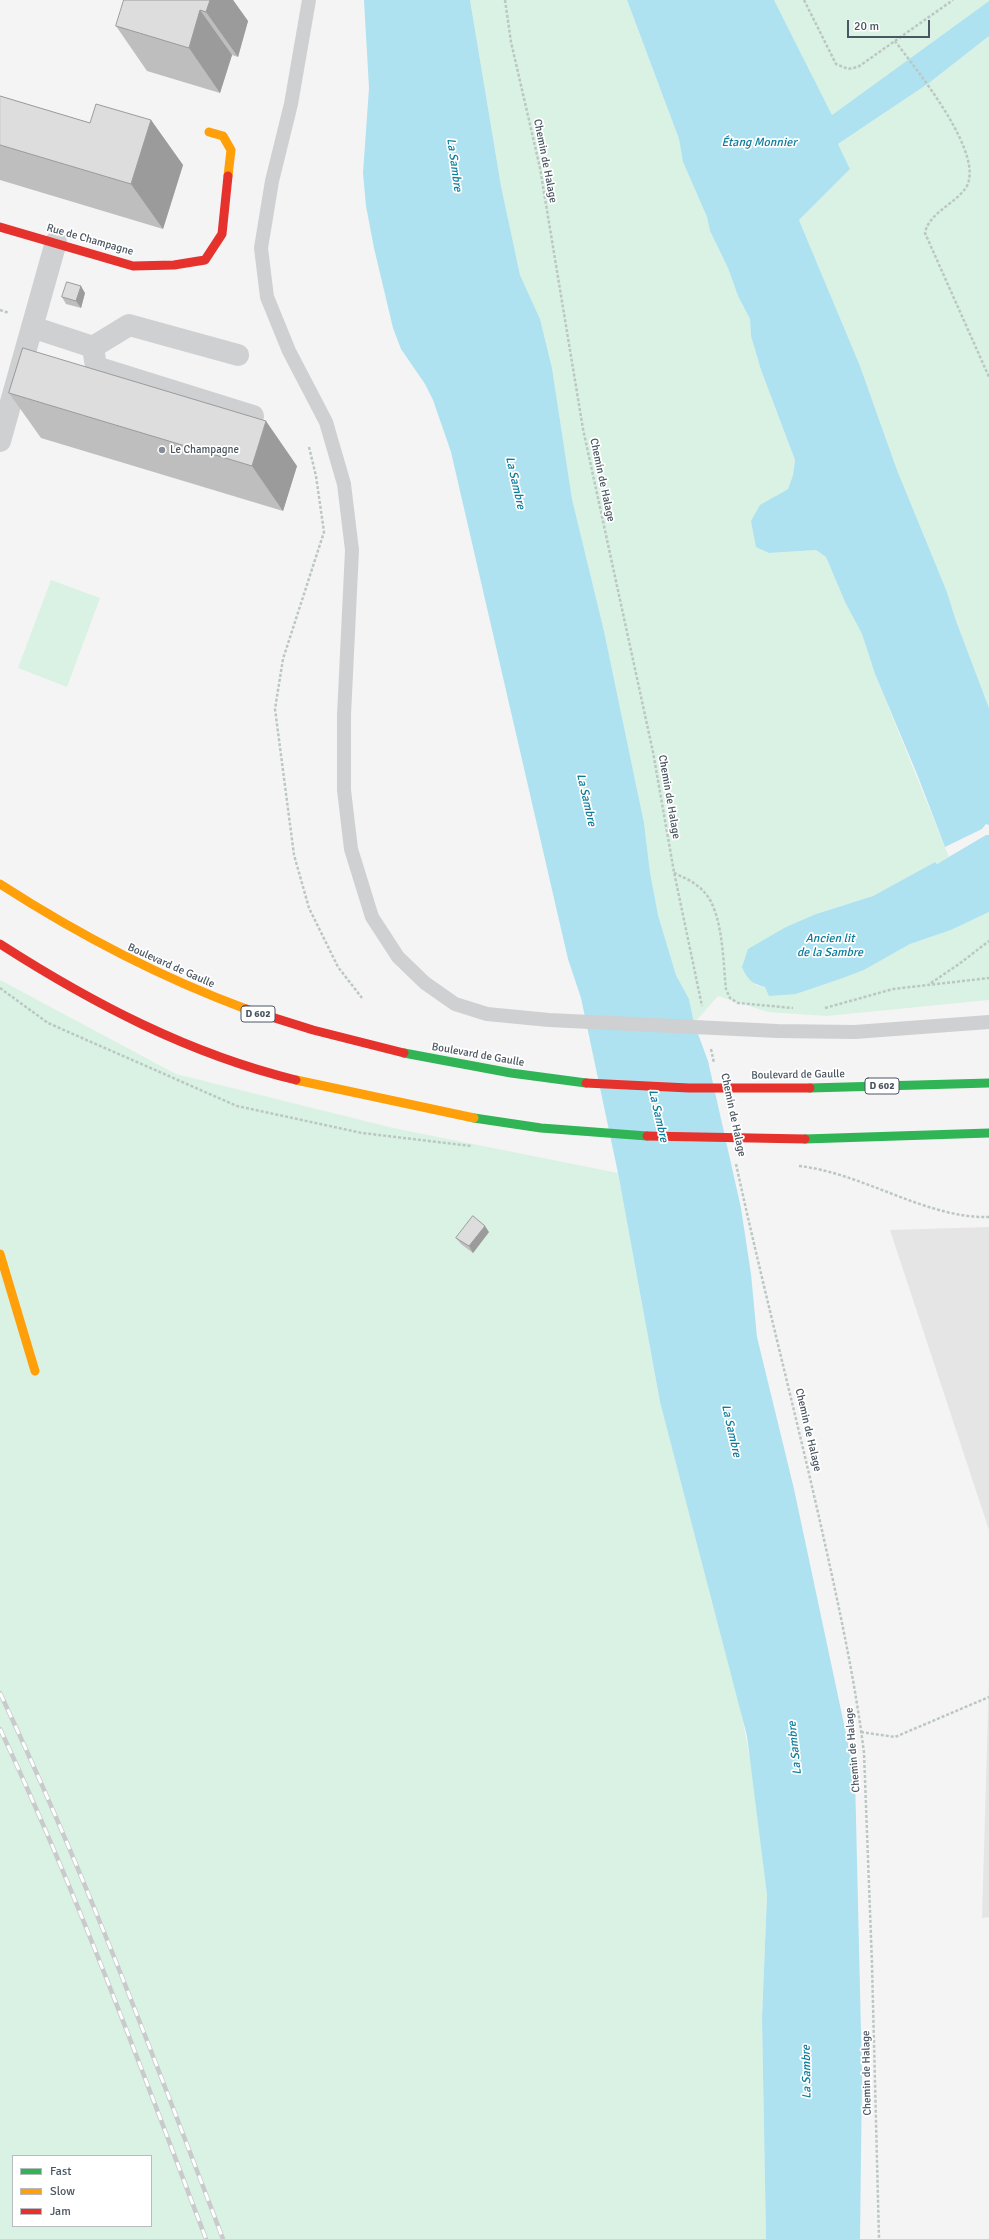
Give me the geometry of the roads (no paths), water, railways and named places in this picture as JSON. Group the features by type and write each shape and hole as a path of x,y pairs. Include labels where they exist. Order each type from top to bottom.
{"main road":[{"name":"Rue de Champagne","path":"0,227 56,242 133,266 174,265 205,260 222,234 231,150 223,136 209,132"},
{"name":"Boulevard de Gaulle","path":"0,884 34,908 111,953 166,979 243,1010 387,1050 470,1067 540,1078 598,1084 776,1088 989,1083"},
{"path":"0,944 67,986 178,1040 240,1064 300,1080 420,1108 540,1128 698,1138 784,1139 989,1133"},
{"path":"0,1254 35,1371"}],"street":[{"path":"0,441 56,242"},
{"path":"94,347 129,325 238,355"},
{"path":"32,327 94,347"},
{"path":"94,347 96,367 253,416"}],"lane":[{"path":"309,0 291,104 272,181 262,248 267,297 289,351 326,422 344,484 352,550 344,715 344,783 351,849 372,917 398,957 425,983 455,1004 487,1014 549,1020 777,1031 854,1032 989,1022"}],"water":[{"name":"La Sambre","path":"364,0 470,0 501,186 520,275 540,319 552,368 572,499 604,631 644,823 650,872 658,915 676,975 689,999 694,1023 708,1061 741,1208 751,1274 757,1337 794,1489 855,1776 862,2075 860,2239 766,2239 762,2018 767,1895 747,1736 660,1402 618,1173 581,998 568,959 451,452 433,400 425,384 401,349 393,328 374,248 366,206 363,173 369,88"},
{"name":"Étang Monnier","path":"627,0 774,0 832,115 989,1 989,36 929,83 838,144 850,169 799,220 860,366 897,470 947,592 955,618 989,708 989,825 986,824 982,829 945,847 917,774 875,674 862,634 845,602 826,557 816,550 769,553 756,547 751,521 760,505 788,489 793,475 795,460 761,370 751,336 750,319 738,296 728,268 710,231 707,217 683,162 679,139"},
{"name":"Ancien lit de la Sambre","path":"986,835 989,835 989,912 951,930 910,944 864,970 796,994 769,996 765,987 753,983 746,975 742,967 748,949 786,927 816,914 873,896 935,862 937,864"}],"railway":[{"path":"0,1693 31,1760 89,1895 144,2032 223,2239"},
{"path":"0,1729 56,1855 108,1982 206,2239"}],"place":[{"name":"Le Champagne","path":"162,450"}]}
